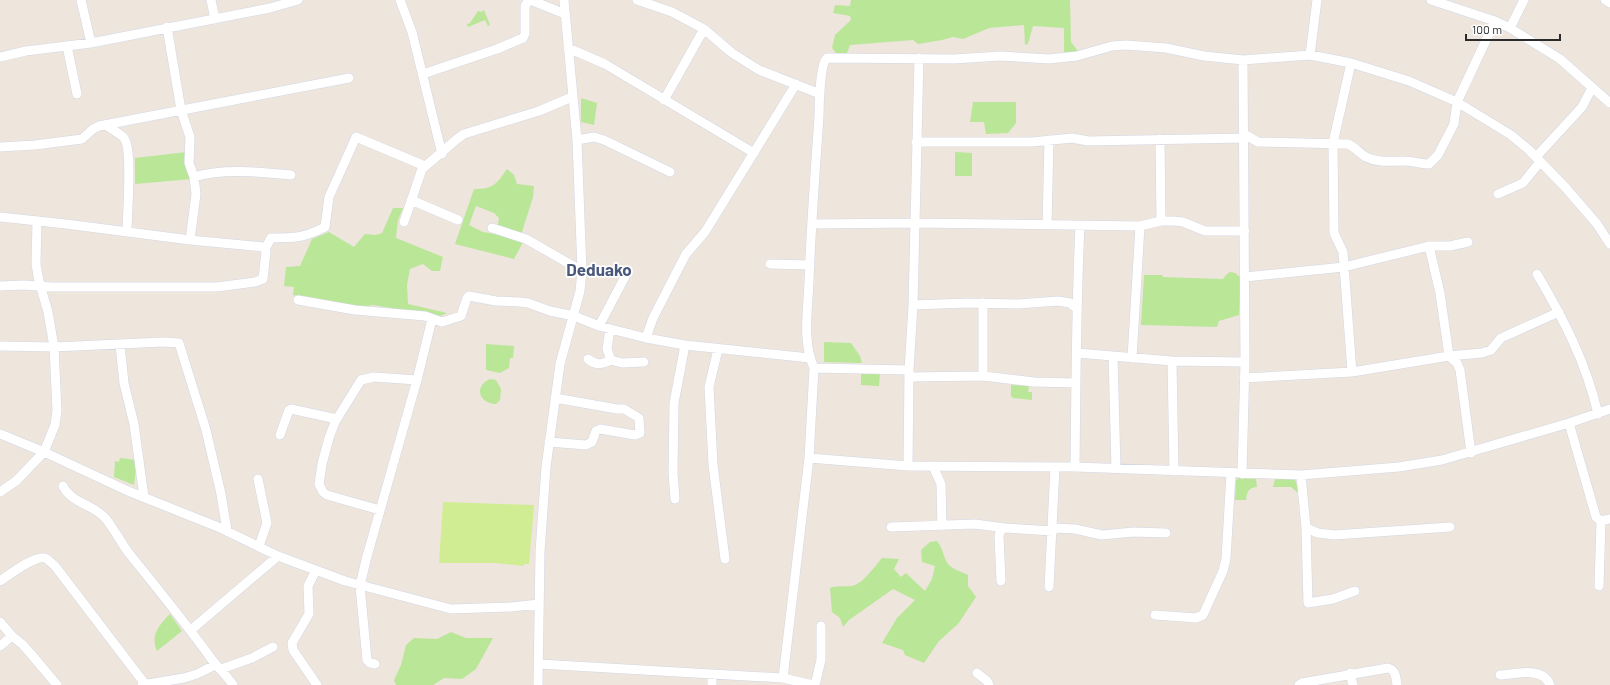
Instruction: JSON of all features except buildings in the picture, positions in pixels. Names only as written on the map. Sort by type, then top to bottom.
[{"type":"street","points":[[81,0],[91,43]]},
{"type":"street","points":[[211,0],[215,19]]},
{"type":"street","points":[[0,57],[26,51],[91,43],[270,8],[298,0]]},
{"type":"street","points":[[400,0],[412,32],[442,154]]},
{"type":"street","points":[[538,685],[542,507],[555,398],[564,346],[574,316],[580,291],[582,271],[577,140],[564,0]]},
{"type":"street","points":[[637,0],[672,12],[704,29],[732,53],[759,70],[820,94]]},
{"type":"street","points":[[1310,55],[1317,0]]},
{"type":"street","points":[[1431,0],[1496,21],[1510,28],[1560,60],[1610,103]]},
{"type":"street","points":[[1510,28],[1524,0]]},
{"type":"street","points":[[1605,0],[1610,3]]},
{"type":"street","points":[[423,74],[497,49],[523,38],[525,34],[525,6],[528,1],[533,1],[565,14]]},
{"type":"street","points":[[916,142],[1032,142],[1072,138],[1088,141],[1244,136],[1258,142],[1352,146],[1366,157],[1386,162],[1405,161],[1417,164],[1429,164],[1438,155],[1454,124],[1457,102],[1496,21]]},
{"type":"street","points":[[167,27],[181,110],[190,136],[189,163],[194,177],[196,194],[190,240]]},
{"type":"street","points":[[664,100],[704,29]]},
{"type":"street","points":[[783,678],[809,458],[814,368],[810,358],[807,335],[810,265],[820,94],[823,63],[827,58],[954,59],[1000,56],[1062,59],[1112,46],[1126,45],[1166,48],[1204,56],[1243,60],[1310,55],[1351,63],[1409,81],[1457,102],[1511,135],[1565,187],[1597,224],[1610,244]]},
{"type":"street","points":[[68,46],[77,94]]},
{"type":"street","points":[[568,48],[596,60],[754,153]]},
{"type":"street","points":[[908,466],[909,373],[913,305],[919,58]]},
{"type":"street","points":[[1242,474],[1245,362],[1243,60]]},
{"type":"street","points":[[1351,63],[1333,144],[1334,233],[1343,252],[1352,372]]},
{"type":"street","points":[[0,147],[35,145],[82,139],[93,129],[106,125],[349,78]]},
{"type":"street","points":[[646,338],[653,318],[686,254],[705,232],[796,84]]},
{"type":"street","points":[[1498,194],[1522,183],[1538,160],[1582,107],[1592,88]]},
{"type":"street","points":[[404,222],[421,172],[425,166],[442,154],[456,139],[464,134],[539,111],[572,97]]},
{"type":"street","points":[[106,125],[124,138],[127,145],[127,232]]},
{"type":"street","points":[[0,286],[217,287],[255,282],[263,279],[266,249],[271,238],[294,238],[309,235],[324,227],[329,197],[356,137],[425,166]]},
{"type":"street","points":[[577,140],[594,137],[604,140],[670,172]]},
{"type":"street","points":[[1160,139],[1161,221]]},
{"type":"street","points":[[1047,225],[1049,140]]},
{"type":"street","points":[[1244,153],[1258,142]]},
{"type":"street","points":[[194,177],[207,174],[252,171],[291,175]]},
{"type":"street","points":[[411,200],[458,220]]},
{"type":"street","points":[[0,217],[190,240],[263,247],[266,249]]},
{"type":"street","points":[[0,492],[16,481],[44,452],[55,425],[58,411],[54,348],[48,312],[40,286],[36,264],[37,221]]},
{"type":"street","points":[[812,224],[915,222],[1140,226],[1161,221],[1183,222],[1205,231],[1245,231]]},
{"type":"street","points":[[1075,467],[1077,353],[1076,308],[1080,226]]},
{"type":"street","points":[[1132,358],[1140,226]]},
{"type":"street","points":[[492,228],[526,240],[582,271]]},
{"type":"street","points":[[1245,277],[1344,267],[1429,246],[1450,246],[1468,242]]},
{"type":"street","points":[[1429,246],[1440,293],[1449,356],[1460,370],[1471,453]]},
{"type":"street","points":[[770,264],[810,265]]},
{"type":"street","points":[[599,326],[627,273]]},
{"type":"street","points":[[1537,274],[1559,312],[1591,386],[1598,414]]},
{"type":"street","points":[[298,300],[355,310],[420,315],[445,322],[458,318],[462,314],[467,298],[471,296],[496,301],[520,302],[574,316],[599,326],[646,338],[685,345],[810,358]]},
{"type":"street","points":[[913,305],[982,303],[1018,304],[1058,301],[1070,303],[1076,308]]},
{"type":"street","points":[[982,303],[983,376]]},
{"type":"street","points":[[1244,378],[1352,372],[1449,356],[1482,353],[1491,350],[1501,338],[1559,312]]},
{"type":"street","points":[[375,664],[370,663],[367,660],[360,586],[417,380],[432,319]]},
{"type":"street","points":[[610,329],[607,349],[611,360]]},
{"type":"street","points":[[0,346],[54,348],[177,342],[180,345],[206,430],[227,531]]},
{"type":"street","points":[[120,345],[124,383],[134,424],[144,498]]},
{"type":"street","points":[[676,499],[673,473],[674,403],[685,345]]},
{"type":"street","points":[[718,349],[709,387],[713,465],[725,559]]},
{"type":"street","points":[[1077,353],[1172,361],[1245,362]]},
{"type":"street","points":[[1113,356],[1116,468]]},
{"type":"street","points":[[588,359],[596,364],[605,363],[611,360],[622,363],[644,362]]},
{"type":"street","points":[[1172,361],[1174,471]]},
{"type":"street","points":[[814,368],[983,376],[1034,382],[1076,383]]},
{"type":"street","points":[[380,510],[327,495],[321,489],[319,484],[322,464],[329,438],[337,419],[357,386],[365,378],[374,377],[417,380]]},
{"type":"street","points":[[549,442],[586,445],[592,442],[596,431],[600,430],[634,435],[640,433],[639,418],[624,408],[617,409],[555,398]]},
{"type":"street","points":[[280,435],[289,410],[291,409],[337,419]]},
{"type":"street","points":[[809,458],[908,466],[1075,467],[1301,475],[1399,467],[1442,460],[1471,453],[1610,410]]},
{"type":"street","points":[[1569,423],[1596,517],[1605,520],[1599,586]]},
{"type":"street","points":[[0,434],[44,452],[144,498],[227,531],[278,556],[360,586],[451,609],[511,607],[539,604]]},
{"type":"street","points":[[933,466],[941,484],[942,526]]},
{"type":"street","points":[[1049,587],[1055,467]]},
{"type":"street","points":[[1155,615],[1196,618],[1202,615],[1223,571],[1226,558],[1231,473]]},
{"type":"street","points":[[1301,475],[1306,528],[1308,603],[1333,599],[1355,591]]},
{"type":"street","points":[[258,480],[267,523],[259,546]]},
{"type":"street","points":[[63,486],[75,498],[95,509],[106,519],[127,550],[233,685]]},
{"type":"street","points":[[892,527],[975,524],[1005,528],[1074,529],[1102,535],[1133,532],[1166,533]]},
{"type":"street","points":[[1306,528],[1318,533],[1334,535],[1450,527]]},
{"type":"street","points":[[1001,581],[998,536],[1000,531],[1005,528]]},
{"type":"street","points":[[191,630],[278,556]]},
{"type":"street","points":[[0,581],[33,560],[46,558],[55,566],[88,608],[143,684],[159,684],[184,678],[252,658],[273,647]]},
{"type":"street","points":[[316,570],[308,586],[309,614],[292,643],[293,650],[318,685]]},
{"type":"street","points":[[0,622],[12,636],[22,644],[57,685]]},
{"type":"street","points":[[539,664],[783,678],[814,685],[821,660],[821,626]]},
{"type":"street","points":[[0,646],[12,636]]},
{"type":"street","points":[[1298,685],[1350,673],[1388,668],[1392,669],[1394,672],[1397,685]]},
{"type":"street","points":[[977,673],[989,685]]},
{"type":"street","points":[[1350,673],[1353,685]]},
{"type":"street","points":[[712,674],[712,685]]},
{"type":"street","points":[[1500,675],[1540,674],[1546,677],[1550,685]]},
{"type":"green space","points":[[851,0],[1070,0],[1071,42],[1080,54],[1064,57],[1064,28],[1033,26],[1028,44],[1025,45],[1024,25],[989,28],[963,39],[953,37],[918,44],[913,40],[850,45],[847,53],[836,53],[832,48],[835,35],[851,20],[850,16],[833,13],[835,5],[850,6]]},
{"type":"green space","points":[[484,10],[490,25],[488,26],[485,20],[468,27],[467,24],[470,23],[478,11],[481,12]]},
{"type":"green space","points":[[581,98],[597,103],[594,125],[581,122]]},
{"type":"green space","points":[[973,102],[1016,102],[1016,123],[1008,133],[986,134],[984,122],[970,122]]},
{"type":"green space","points":[[187,152],[192,179],[135,184],[135,158]]},
{"type":"green space","points":[[955,152],[972,153],[972,176],[955,176]]},
{"type":"green space","points":[[507,169],[514,175],[517,184],[534,186],[533,197],[522,232],[516,235],[497,228],[499,218],[494,213],[476,206],[469,225],[483,232],[520,238],[523,242],[514,259],[455,244],[474,189],[486,188],[494,185]]},
{"type":"green space","points":[[393,208],[403,208],[398,220],[396,238],[443,257],[440,271],[432,271],[423,264],[410,269],[407,285],[408,304],[447,313],[440,316],[373,305],[361,307],[293,295],[294,287],[284,286],[286,267],[300,266],[312,239],[329,232],[354,247],[365,234],[376,235],[382,233]]},
{"type":"green space","points":[[1230,272],[1235,273],[1241,278],[1239,315],[1219,321],[1217,327],[1141,325],[1144,275],[1223,279]]},
{"type":"green space","points":[[824,342],[851,343],[860,356],[862,363],[824,362]]},
{"type":"green space","points":[[486,344],[514,346],[513,358],[510,358],[509,368],[500,373],[486,370]]},
{"type":"green space","points":[[861,374],[880,374],[879,386],[861,385]]},
{"type":"green space","points":[[490,379],[496,380],[501,389],[500,400],[496,404],[485,401],[480,394],[482,386]]},
{"type":"green space","points":[[1011,385],[1029,386],[1028,392],[1032,392],[1032,400],[1013,398],[1011,396]]},
{"type":"green space","points":[[120,458],[137,460],[134,485],[114,477],[115,461],[119,462]]},
{"type":"green space","points":[[1238,478],[1256,479],[1257,487],[1249,490],[1246,500],[1235,500],[1236,481]]},
{"type":"green space","points":[[1275,479],[1295,479],[1299,494],[1291,487],[1273,487]]},
{"type":"green space","points":[[443,502],[534,505],[529,564],[524,564],[524,566],[495,563],[439,563]]},
{"type":"green space","points":[[937,541],[941,546],[948,564],[968,575],[968,586],[976,597],[958,624],[939,641],[924,663],[905,655],[903,650],[882,643],[897,618],[915,600],[893,589],[849,620],[843,627],[840,618],[832,612],[830,588],[856,585],[882,558],[899,559],[894,569],[901,577],[906,573],[925,591],[932,579],[935,566],[922,562],[921,550],[930,542]]},
{"type":"green space","points":[[170,614],[182,631],[157,651],[155,645],[155,635],[159,626]]},
{"type":"green space","points":[[451,632],[466,638],[493,638],[476,669],[462,679],[444,678],[433,685],[396,685],[394,680],[401,665],[406,645],[414,638],[437,639]]},
{"type":"district","name":"Deduako","points":[[599,270]]}]
